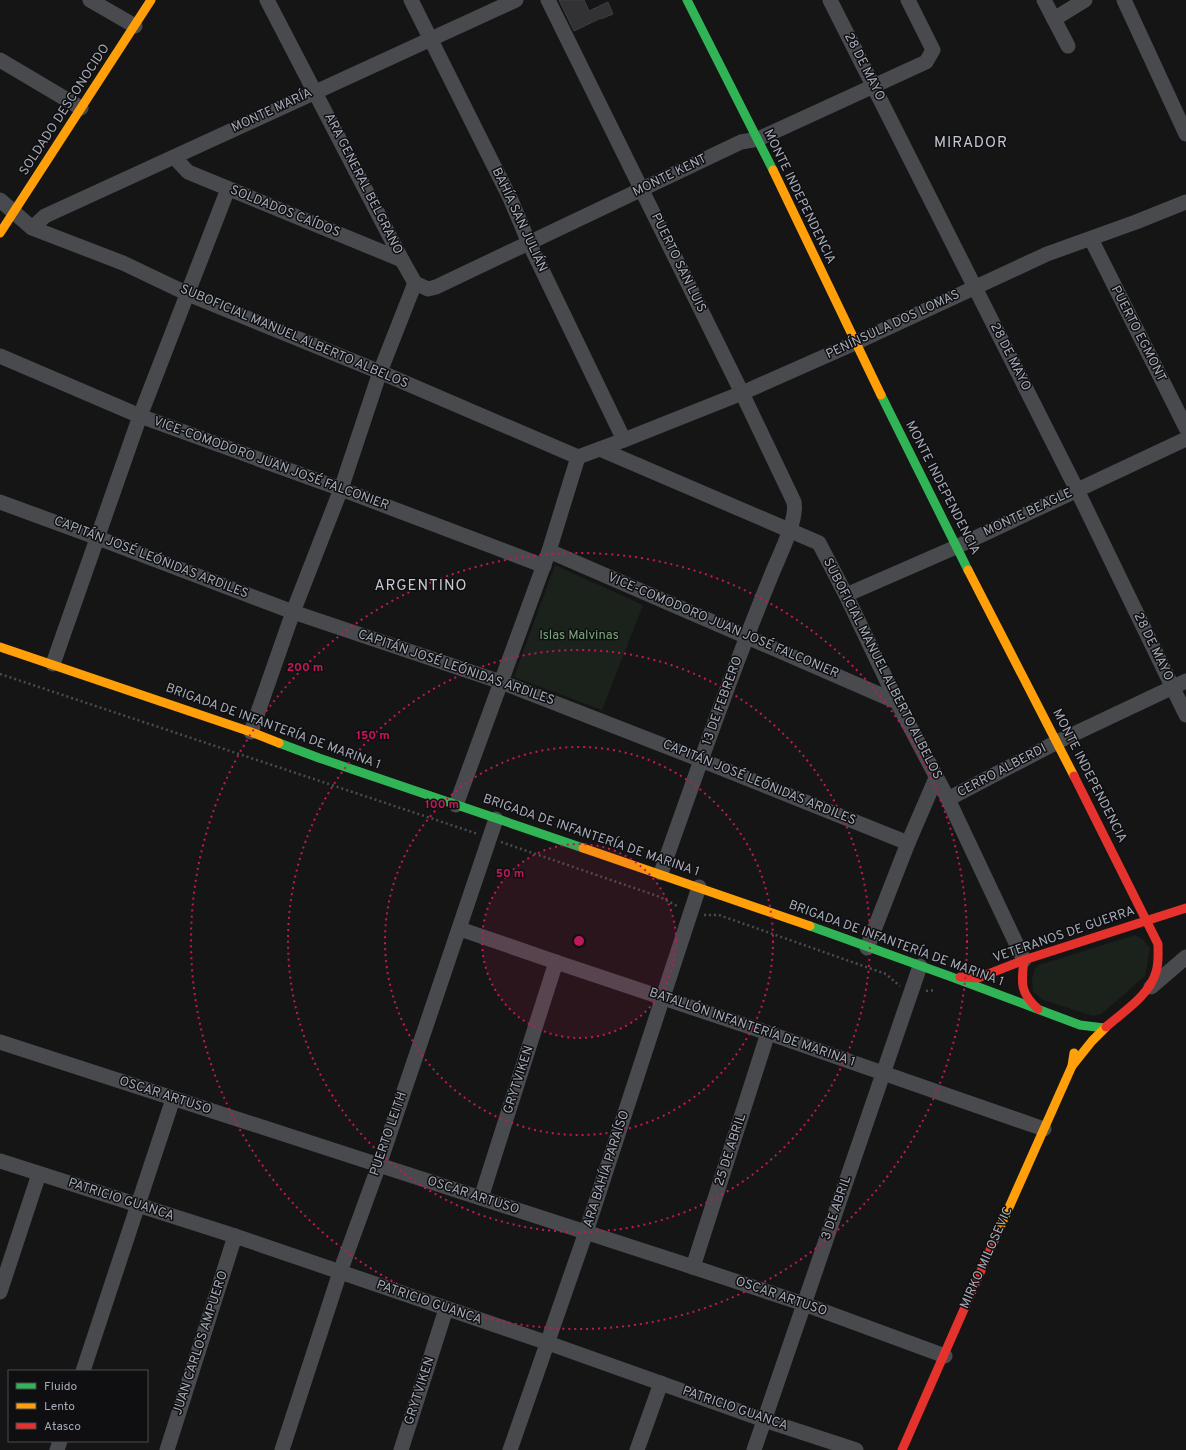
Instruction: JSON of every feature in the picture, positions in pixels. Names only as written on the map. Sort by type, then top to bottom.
[{"type":"street","points":[[90,0],[135,26]]},
{"type":"street","name":"SOLDADO DESCONOCIDO","points":[[0,233],[151,0]]},
{"type":"street","name":"ARA GENERAL BELGRANO","points":[[268,0],[415,283]]},
{"type":"street","name":"BAHÍA SAN JULIÁN","points":[[411,0],[510,198],[529,243],[624,440]]},
{"type":"street","name":"MONTE MARÍA","points":[[32,228],[45,216],[516,0]]},
{"type":"street","name":"PUERTO SAN LUIS","points":[[548,0],[742,393],[794,502],[795,508],[790,530]]},
{"type":"street","name":"MONTE INDEPENDENCIA","points":[[687,0],[758,139],[855,344],[956,547],[1057,742],[1158,944],[1160,956],[1157,974],[1150,987]]},
{"type":"street","name":"28 DE MAYO","points":[[830,0],[1077,490],[1186,715]]},
{"type":"street","name":"MONTE KENT","points":[[415,283],[428,289],[436,287],[741,142],[758,139],[926,62],[933,50],[908,0]]},
{"type":"street","points":[[1044,0],[1068,46]]},
{"type":"street","points":[[1054,19],[1085,0]]},
{"type":"street","points":[[1124,0],[1186,134]]},
{"type":"street","points":[[0,60],[81,108]]},
{"type":"street","name":"SOLDADOS CAÍDOS","points":[[174,157],[188,172],[402,260]]},
{"type":"street","points":[[53,664],[140,416],[228,189]]},
{"type":"street","name":"SUBOFICIAL MANUEL ALBERTO ALBELOS","points":[[0,200],[32,228],[123,263],[188,294],[380,372],[578,457]]},
{"type":"street","name":"PENÍNSULA DOS LOMAS","points":[[578,457],[742,393],[855,344],[1047,254],[1091,239],[1186,202]]},
{"type":"street","name":"PUERTO EGMONT","points":[[1091,239],[1186,428]]},
{"type":"street","points":[[251,732],[293,612],[341,489],[380,372],[415,283]]},
{"type":"street","name":"VICE-COMODORO JUAN JOSÉ FALCONIER","points":[[0,356],[140,416],[341,489],[544,566]]},
{"type":"street","name":"MONTE BEAGLE","points":[[846,595],[956,547],[1186,439]]},
{"type":"street","name":"SUBOFICIAL MANUEL ALBERTO ALBELOS","points":[[600,449],[818,543],[846,595],[897,702],[948,799],[1024,960]]},
{"type":"street","points":[[456,805],[544,566],[578,457]]},
{"type":"street","name":"CAPITÁN JOSÉ LEÓNIDAS ARDILES","points":[[0,502],[293,612],[501,682],[908,843]]},
{"type":"street","name":"13 DE FEBRERO","points":[[661,873],[746,637],[790,530]]},
{"type":"street","name":"VICE-COMODORO JUAN JOSÉ FALCONIER","points":[[549,551],[897,702]]},
{"type":"street","name":"BRIGADA DE INFANTERÍA DE MARINA 1","points":[[0,647],[251,732],[319,758],[496,819],[699,886],[1039,1009],[1079,1028],[1104,1028]]},
{"type":"street","name":"CERRO ALBERDI","points":[[948,799],[1057,742],[1186,681]]},
{"type":"street","points":[[867,948],[908,843],[936,778]]},
{"type":"street","name":"PUERTO LEITH","points":[[282,1450],[340,1272],[379,1165],[496,819]]},
{"type":"street","name":"ARA BAHÍA PARAÍSO","points":[[510,1450],[586,1232],[699,886]]},
{"type":"street","name":"VETERANOS DE GUERRA","points":[[949,976],[978,978],[1024,960],[1186,908]]},
{"type":"street","name":"BATALLÓN INFANTERÍA DE MARINA 1","points":[[460,929],[663,997],[1044,1129]]},
{"type":"street","name":"MIRKO MILOSEVIC","points":[[1072,1066],[1104,1028],[1186,957]]},
{"type":"street","points":[[1024,960],[1021,979],[1022,992],[1031,1003],[1039,1009]]},
{"type":"street","name":"GRYTVIKEN","points":[[481,1198],[556,962]]},
{"type":"street","name":"3 DE ABRIL","points":[[754,1450],[920,966]]},
{"type":"street","name":"25 DE ABRIL","points":[[693,1267],[768,1033]]},
{"type":"street","name":"OSCAR ARTUSO","points":[[0,1042],[693,1267],[804,1304],[945,1356]]},
{"type":"street","name":"MIRKO MILOSEVIC","points":[[902,1450],[945,1356],[1072,1066],[1076,1046]]},
{"type":"street","points":[[83,1370],[173,1099]]},
{"type":"street","name":"PATRICIO GUANCA","points":[[0,1161],[235,1236],[548,1343],[764,1420],[856,1450]]},
{"type":"street","points":[[0,1292],[39,1174]]},
{"type":"street","name":"JUAN CARLOS AMPUERO","points":[[167,1450],[235,1236]]},
{"type":"street","name":"GRYTVIKEN","points":[[401,1450],[446,1309]]},
{"type":"street","points":[[638,1450],[661,1383]]},
{"type":"path","points":[[0,674],[490,838],[660,897],[695,915],[719,915],[886,974],[901,988],[914,992],[936,990],[943,993]]},
{"type":"green space","name":"Islas Malvinas","points":[[555,565],[643,605],[602,710],[514,677]]},
{"type":"green space","points":[[1135,935],[1144,940],[1150,949],[1145,976],[1101,1014],[1093,1016],[1043,1000],[1033,992],[1032,978],[1035,969],[1039,965]]},
{"type":"building","points":[[559,0],[584,0],[589,11],[608,2],[613,14],[574,31]]},
{"type":"traffic: fast","points":[[687,0],[773,170]]},
{"type":"traffic: fast","points":[[881,395],[968,570]]},
{"type":"traffic: fast","points":[[279,743],[583,848]]},
{"type":"traffic: fast","points":[[810,926],[1080,1025],[1104,1028]]},
{"type":"traffic: slow","points":[[0,233],[151,0]]},
{"type":"traffic: slow","points":[[773,170],[881,395]]},
{"type":"traffic: slow","points":[[968,570],[1074,776]]},
{"type":"traffic: slow","points":[[0,647],[251,732],[279,743]]},
{"type":"traffic: slow","points":[[583,848],[810,926]]},
{"type":"traffic: slow","points":[[1072,1066],[1092,1041],[1106,1027]]},
{"type":"traffic: slow","points":[[998,1232],[1072,1066],[1074,1053]]},
{"type":"traffic: jam","points":[[1074,776],[1158,944],[1157,969],[1153,981],[1142,996],[1106,1027]]},
{"type":"traffic: jam","points":[[960,977],[978,978],[1024,960],[1186,908]]},
{"type":"traffic: jam","points":[[1024,960],[1022,975],[1023,987],[1028,998],[1038,1009]]},
{"type":"traffic: jam","points":[[902,1450],[998,1232]]},
{"type":"district","name":"MIRADOR","points":[[971,143]]},
{"type":"district","name":"ARGENTINO","points":[[421,586]]}]
